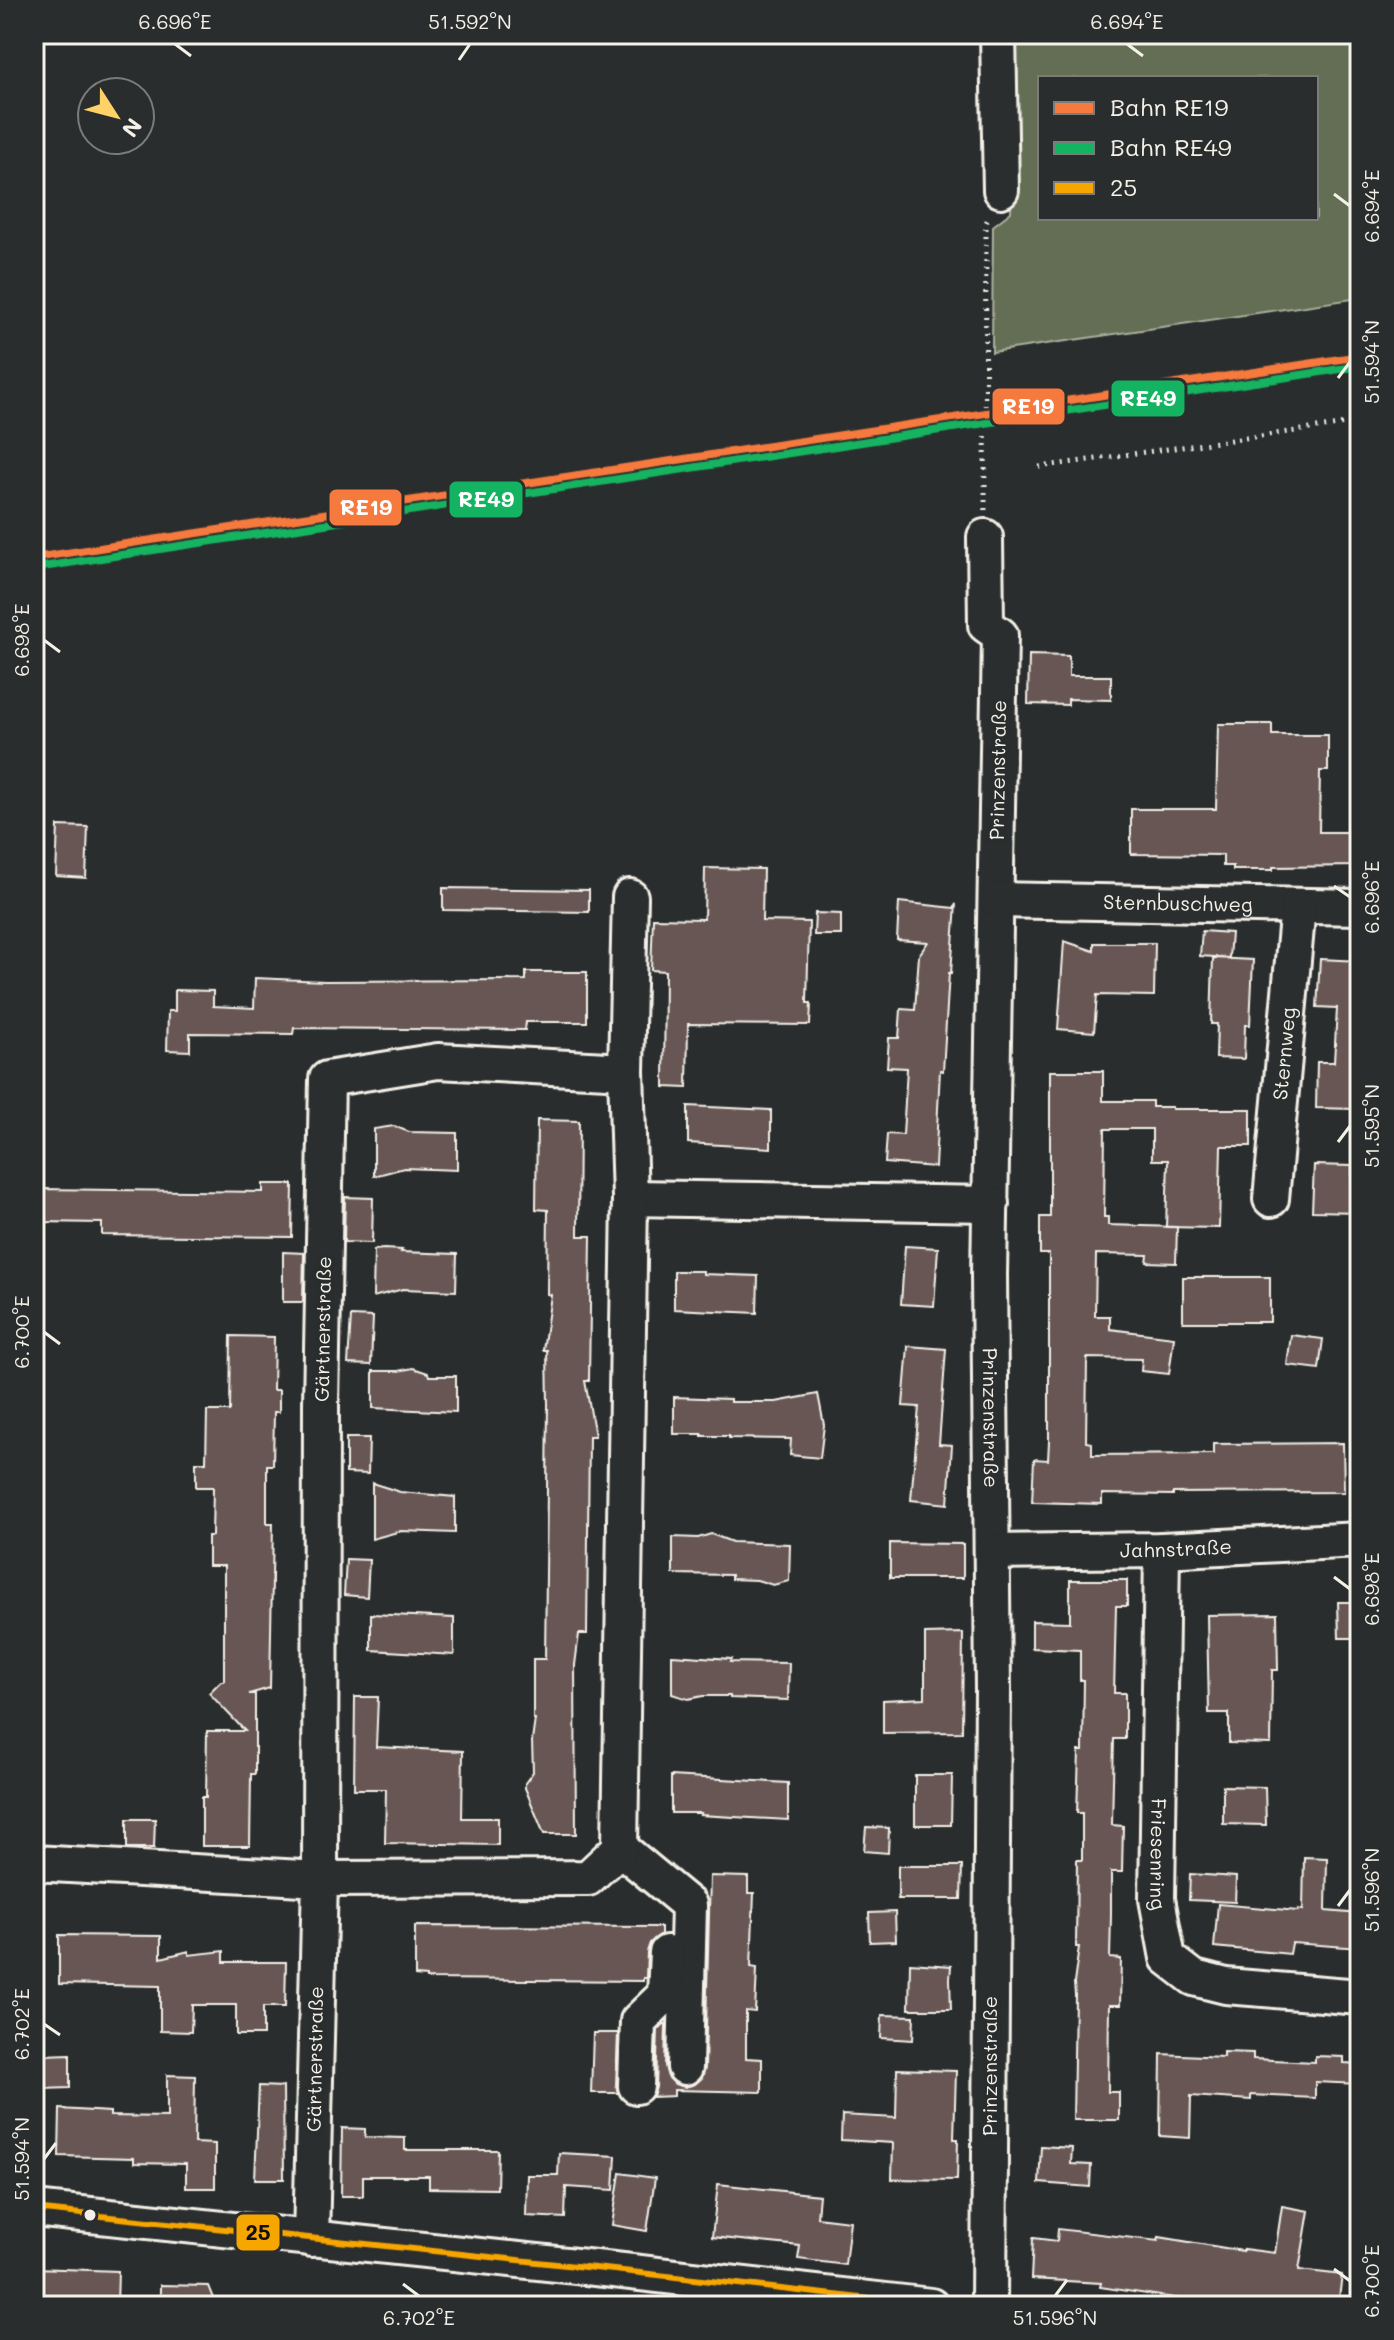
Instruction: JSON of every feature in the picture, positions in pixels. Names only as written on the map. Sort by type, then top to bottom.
[{"type":"street","points":[[998,34],[1001,190]]},
{"type":"street","name":"Prinzenstraße","points":[[985,537],[986,625],[1000,635],[991,1204],[989,2306]]},
{"type":"street","points":[[34,1863],[320,1879],[588,1878],[620,1848],[630,1198],[626,1071],[630,897]]},
{"type":"street","name":"Sternbuschweg","points":[[996,900],[1360,907]]},
{"type":"street","name":"Sternweg","points":[[1271,1199],[1298,906]]},
{"type":"street","name":"Gärtnerstraße","points":[[311,2239],[320,1879],[321,1405],[327,1079],[438,1061],[626,1071]]},
{"type":"street","points":[[630,1198],[991,1204]]},
{"type":"street","name":"Jahnstraße","points":[[992,1552],[1162,1550],[1360,1540]]},
{"type":"street","name":"Friesenring","points":[[1162,1550],[1157,1899],[1168,1958],[1194,1978],[1226,1986],[1360,1997]]},
{"type":"street","points":[[620,1848],[689,1905],[685,2067]]},
{"type":"street","points":[[636,2086],[638,2021],[665,1995],[669,1889]]},
{"type":"street","points":[[34,2209],[931,2306]]},
{"type":"path","points":[[985,537],[986,223],[1001,190]]},
{"type":"path","points":[[1039,467],[1360,422]]},
{"type":"green space","points":[[1017,34],[1360,34],[1360,298],[992,352],[993,226],[1011,212]]},
{"type":"building","points":[[1029,655],[1069,656],[1069,676],[1111,676],[1111,700],[1068,699],[1068,705],[1028,704]]},
{"type":"building","points":[[1218,724],[1272,724],[1272,735],[1328,735],[1328,771],[1320,771],[1319,832],[1360,832],[1360,866],[1233,870],[1233,866],[1223,866],[1223,855],[1131,854],[1131,809],[1216,809]]},
{"type":"building","points":[[58,826],[88,827],[86,878],[56,876]]},
{"type":"building","points":[[705,868],[763,869],[762,921],[809,922],[807,1003],[811,1003],[810,1025],[688,1024],[687,1088],[664,1087],[665,971],[651,970],[653,918],[704,919]]},
{"type":"building","points":[[443,888],[589,890],[589,912],[443,910]]},
{"type":"building","points":[[899,902],[954,908],[956,904],[943,1071],[940,1070],[935,1167],[885,1163],[887,1134],[903,1135],[907,1068],[887,1067],[889,1038],[899,1038],[901,1009],[915,1010],[919,955],[928,942],[897,940]]},
{"type":"building","points":[[815,913],[841,914],[841,935],[814,935]]},
{"type":"building","points":[[1202,931],[1231,933],[1229,958],[1200,956]]},
{"type":"building","points":[[1064,941],[1094,951],[1094,943],[1155,943],[1154,996],[1097,995],[1094,1032],[1058,1029]]},
{"type":"building","points":[[1213,958],[1253,960],[1250,1025],[1245,1025],[1244,1059],[1216,1058],[1217,1024],[1211,1024]]},
{"type":"building","points":[[1320,959],[1360,961],[1355,1109],[1316,1108],[1317,1062],[1334,1062],[1337,1008],[1317,1007]]},
{"type":"building","points":[[526,972],[587,972],[587,1022],[526,1022],[525,1030],[294,1028],[293,1034],[190,1033],[190,1051],[167,1050],[168,1011],[175,1011],[175,990],[213,991],[213,1006],[254,1008],[255,978],[325,981],[526,980]]},
{"type":"building","points":[[1050,1071],[1103,1071],[1103,1101],[1152,1101],[1152,1107],[1172,1109],[1251,1109],[1251,1146],[1221,1146],[1219,1228],[1177,1227],[1176,1263],[1147,1262],[1148,1255],[1096,1254],[1095,1316],[1110,1316],[1110,1329],[1174,1337],[1169,1374],[1141,1371],[1142,1359],[1087,1358],[1086,1442],[1092,1443],[1092,1455],[1213,1454],[1213,1444],[1343,1443],[1344,1492],[1102,1494],[1102,1504],[1032,1502],[1034,1459],[1048,1460],[1049,1441],[1049,1254],[1040,1254],[1040,1217],[1050,1217]],"holes":[[[1105,1129],[1152,1129],[1152,1160],[1168,1160],[1166,1227],[1108,1225],[1108,1217],[1104,1217]]]},
{"type":"building","points":[[688,1106],[771,1110],[771,1148],[688,1143]]},
{"type":"building","points":[[537,1120],[579,1121],[578,1236],[591,1236],[589,1381],[585,1381],[595,1436],[589,1436],[587,1634],[579,1634],[575,1665],[576,1834],[544,1834],[525,1788],[533,1772],[533,1659],[545,1659],[548,1404],[547,1350],[543,1350],[551,1295],[547,1294],[548,1210],[536,1209]]},
{"type":"building","points":[[394,1126],[409,1132],[457,1133],[457,1170],[404,1168],[374,1176],[374,1129]]},
{"type":"building","points":[[1314,1165],[1352,1166],[1352,1181],[1360,1181],[1360,1212],[1312,1211]]},
{"type":"building","points":[[263,1184],[293,1184],[292,1237],[102,1235],[102,1223],[40,1222],[41,1189],[263,1192]]},
{"type":"building","points":[[345,1197],[373,1198],[372,1243],[344,1242]]},
{"type":"building","points":[[905,1246],[938,1248],[934,1306],[901,1304]]},
{"type":"building","points":[[374,1250],[457,1254],[456,1291],[403,1289],[373,1297]]},
{"type":"building","points":[[283,1252],[304,1253],[303,1302],[283,1302]]},
{"type":"building","points":[[674,1271],[758,1276],[757,1313],[674,1309]]},
{"type":"building","points":[[1183,1277],[1270,1277],[1270,1322],[1183,1322]]},
{"type":"building","points":[[351,1316],[373,1317],[371,1365],[348,1364]]},
{"type":"building","points":[[1291,1335],[1323,1339],[1319,1369],[1287,1365]]},
{"type":"building","points":[[231,1336],[274,1337],[273,1390],[279,1390],[279,1412],[274,1412],[273,1465],[267,1465],[267,1523],[273,1523],[270,1688],[249,1694],[255,1694],[255,1774],[251,1774],[250,1846],[202,1846],[207,1731],[245,1731],[209,1693],[224,1681],[224,1566],[208,1566],[213,1487],[196,1487],[196,1462],[206,1462],[207,1411],[230,1411]]},
{"type":"building","points":[[908,1346],[946,1349],[939,1444],[952,1445],[948,1504],[911,1500],[919,1407],[903,1406]]},
{"type":"building","points":[[413,1368],[429,1376],[456,1376],[456,1412],[373,1408],[373,1371]]},
{"type":"building","points":[[818,1394],[824,1425],[820,1458],[790,1455],[791,1439],[674,1434],[674,1397],[776,1402]]},
{"type":"building","points":[[346,1438],[369,1438],[368,1474],[346,1473]]},
{"type":"building","points":[[372,1483],[400,1492],[455,1497],[455,1533],[401,1531],[372,1539]]},
{"type":"building","points":[[711,1534],[732,1542],[790,1544],[789,1581],[773,1585],[757,1580],[731,1579],[731,1575],[673,1574],[673,1537],[698,1538]]},
{"type":"building","points":[[890,1543],[963,1544],[963,1578],[890,1578]]},
{"type":"building","points":[[346,1559],[369,1560],[367,1597],[344,1595]]},
{"type":"building","points":[[1070,1580],[1127,1580],[1127,1606],[1116,1606],[1114,1693],[1125,1693],[1125,1739],[1114,1739],[1112,1825],[1123,1826],[1122,1872],[1111,1872],[1110,1958],[1121,1959],[1120,2005],[1109,2005],[1108,2092],[1119,2092],[1119,2120],[1073,2120],[1074,1983],[1079,1947],[1076,1947],[1077,1860],[1082,1860],[1082,1813],[1077,1813],[1079,1751],[1083,1751],[1084,1680],[1080,1680],[1080,1650],[1032,1648],[1032,1621],[1070,1622]]},
{"type":"building","points":[[1338,1602],[1360,1602],[1360,1638],[1339,1638]]},
{"type":"building","points":[[371,1614],[454,1618],[454,1655],[371,1650]]},
{"type":"building","points":[[1277,1614],[1278,1670],[1272,1670],[1271,1744],[1229,1743],[1229,1713],[1209,1713],[1207,1615]]},
{"type":"building","points":[[963,1633],[962,1732],[883,1733],[883,1700],[925,1698],[925,1634]]},
{"type":"building","points":[[672,1655],[731,1659],[730,1662],[789,1663],[788,1700],[730,1696],[688,1699],[672,1694]]},
{"type":"building","points":[[355,1697],[378,1697],[376,1747],[463,1751],[462,1818],[498,1818],[498,1845],[385,1843],[386,1789],[354,1789]]},
{"type":"building","points":[[915,1775],[952,1775],[951,1825],[915,1825]]},
{"type":"building","points":[[671,1776],[788,1783],[788,1820],[671,1813]]},
{"type":"building","points":[[1223,1786],[1265,1787],[1266,1825],[1223,1824]]},
{"type":"building","points":[[127,1819],[155,1819],[154,1848],[127,1848]]},
{"type":"building","points":[[866,1827],[889,1828],[888,1853],[864,1851]]},
{"type":"building","points":[[1304,1857],[1327,1858],[1326,1911],[1360,1914],[1360,1948],[1292,1943],[1290,1954],[1214,1947],[1218,1904],[1303,1910]]},
{"type":"building","points":[[898,1866],[962,1866],[961,1899],[898,1899]]},
{"type":"building","points":[[1190,1874],[1236,1877],[1235,1902],[1189,1900]]},
{"type":"building","points":[[710,1876],[748,1877],[748,1893],[754,1893],[751,1967],[757,1968],[755,2012],[746,2011],[746,2058],[762,2059],[762,2092],[674,2090],[674,2096],[653,2097],[658,2030],[664,2024],[668,2077],[675,2084],[685,2087],[702,2078],[705,2068]]},
{"type":"building","points":[[895,1912],[896,1941],[870,1942],[869,1913]]},
{"type":"building","points":[[415,1926],[661,1927],[661,1934],[650,1943],[646,1978],[643,1981],[426,1979],[415,1976]]},
{"type":"building","points":[[59,1935],[161,1936],[161,1958],[189,1951],[189,1955],[224,1951],[224,1962],[286,1962],[285,2007],[263,2007],[263,2035],[236,2035],[236,2005],[192,2005],[191,2032],[160,2031],[160,1986],[59,1984]]},
{"type":"building","points":[[910,1963],[951,1966],[951,2009],[909,2009]]},
{"type":"building","points":[[882,2015],[914,2016],[913,2040],[881,2038]]},
{"type":"building","points":[[593,2033],[618,2033],[618,2093],[591,2093]]},
{"type":"building","points":[[1223,2052],[1253,2053],[1253,2059],[1315,2062],[1315,2056],[1344,2057],[1344,2063],[1360,2064],[1360,2084],[1315,2082],[1315,2098],[1251,2095],[1251,2100],[1191,2096],[1190,2138],[1160,2136],[1161,2054],[1223,2057]]},
{"type":"building","points":[[70,2054],[70,2088],[42,2089],[42,2055]]},
{"type":"building","points":[[897,2069],[956,2071],[954,2139],[958,2139],[957,2180],[892,2179],[893,2143],[841,2140],[842,2115],[896,2118]]},
{"type":"building","points":[[167,2075],[195,2076],[194,2143],[215,2144],[215,2188],[186,2188],[186,2164],[134,2163],[134,2158],[59,2156],[60,2109],[110,2112],[110,2116],[167,2117]]},
{"type":"building","points":[[259,2086],[283,2087],[284,2179],[255,2179]]},
{"type":"building","points":[[342,2128],[365,2129],[365,2137],[405,2138],[405,2150],[498,2150],[497,2189],[429,2188],[429,2176],[363,2176],[363,2196],[341,2196]]},
{"type":"building","points":[[1041,2146],[1072,2148],[1071,2164],[1091,2165],[1090,2187],[1039,2183]]},
{"type":"building","points":[[559,2153],[616,2156],[614,2190],[566,2187],[565,2218],[526,2216],[527,2175],[558,2175]]},
{"type":"building","points":[[620,2173],[655,2178],[647,2231],[612,2225]]},
{"type":"building","points":[[718,2184],[819,2195],[817,2217],[850,2221],[845,2265],[798,2259],[800,2246],[712,2237]]},
{"type":"building","points":[[1282,2206],[1309,2211],[1299,2270],[1342,2275],[1338,2306],[1228,2306],[1100,2287],[1101,2283],[1031,2279],[1033,2238],[1057,2241],[1058,2229],[1158,2241],[1159,2237],[1275,2253]]},
{"type":"building","points":[[34,2268],[118,2271],[117,2306],[34,2306]]},
{"type":"building","points":[[160,2285],[209,2286],[217,2306],[160,2306]]},
{"type":"rail line","name":"RE19","points":[[34,558],[1360,356]]},
{"type":"rail line","name":"RE49","points":[[36,568],[1360,366]]},
{"type":"transit line","name":"25","points":[[34,2209],[931,2306]]}]
